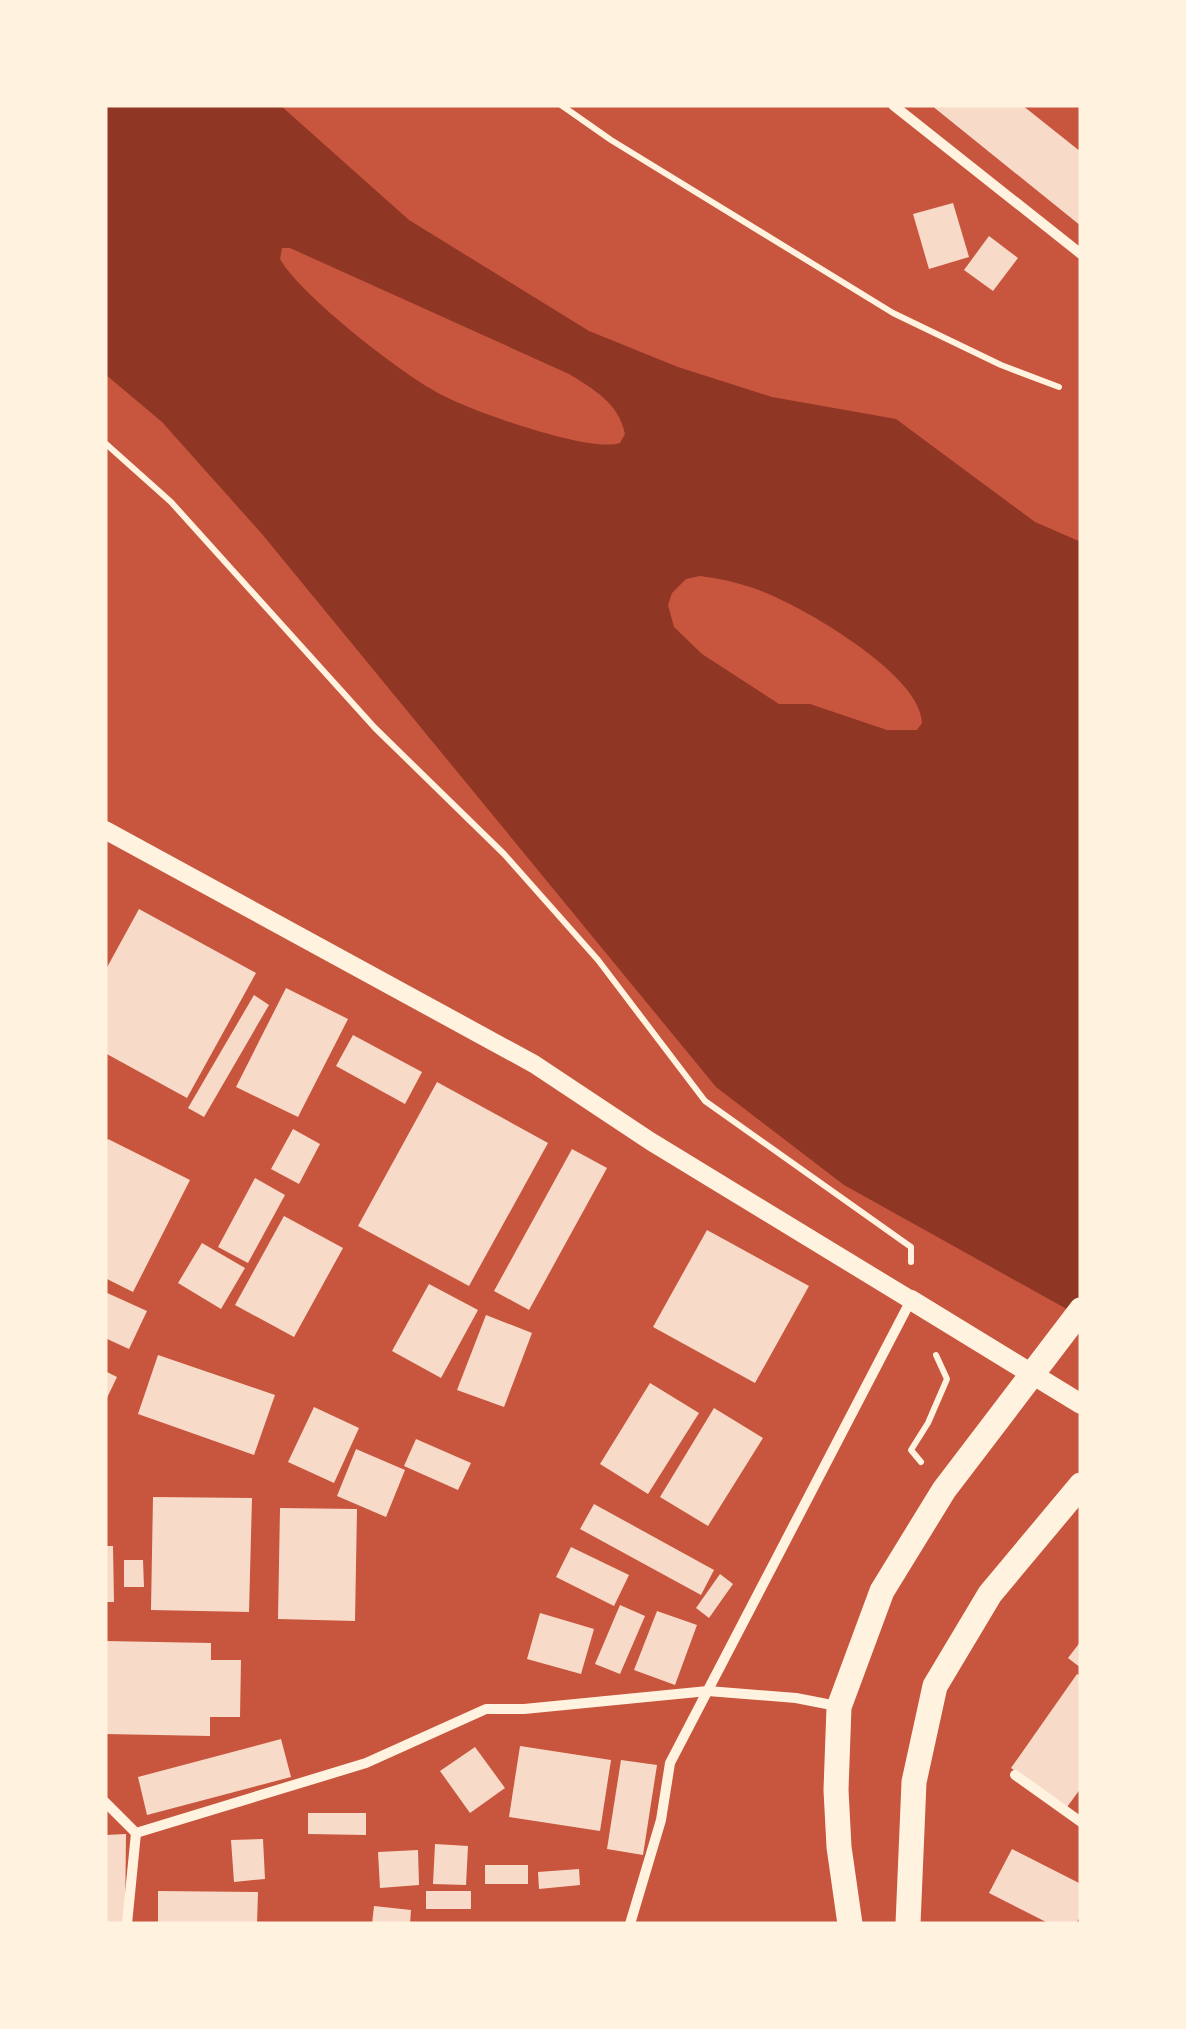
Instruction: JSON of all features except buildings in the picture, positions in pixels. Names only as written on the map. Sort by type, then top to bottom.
[{"type":"main road","points":[[911,1300],[1081,1404]]},
{"type":"main road","points":[[850,1924],[836,1790],[840,1707],[882,1590],[944,1490],[1081,1310]]},
{"type":"main road","points":[[908,1924],[914,1782],[935,1686],[990,1594],[1074,1495]]},
{"type":"street","points":[[893,105],[1081,254]]},
{"type":"street","points":[[105,830],[534,1064],[650,1141],[911,1300],[670,1763],[660,1820],[630,1924]]},
{"type":"street","points":[[136,1834],[366,1763],[486,1708],[708,1691],[796,1698],[840,1707]]},
{"type":"street","points":[[1015,1775],[1081,1822]]},
{"type":"street","points":[[105,1802],[136,1834],[127,1924]]},
{"type":"path","points":[[561,105],[894,313],[1001,365],[1058,387]]},
{"type":"path","points":[[105,442],[171,502],[374,728],[504,854],[598,960],[705,1101],[911,1248],[911,1300],[947,1380],[928,1423]]},
{"type":"shaded area","points":[[105,105],[280,105],[409,220],[589,331],[678,367],[772,397],[896,419],[1035,522],[1081,542],[1081,1317],[844,1185],[716,1087],[262,534],[162,422],[105,374]],"holes":[[[282,248],[290,248],[569,374],[611,405],[625,434],[620,443],[605,445],[559,437],[505,421],[427,386],[380,354],[309,293],[280,259]],[[700,576],[773,596],[854,642],[902,683],[917,704],[922,723],[917,730],[887,730],[810,704],[779,704],[702,654],[674,627],[668,605],[672,593],[686,579]]]}]
